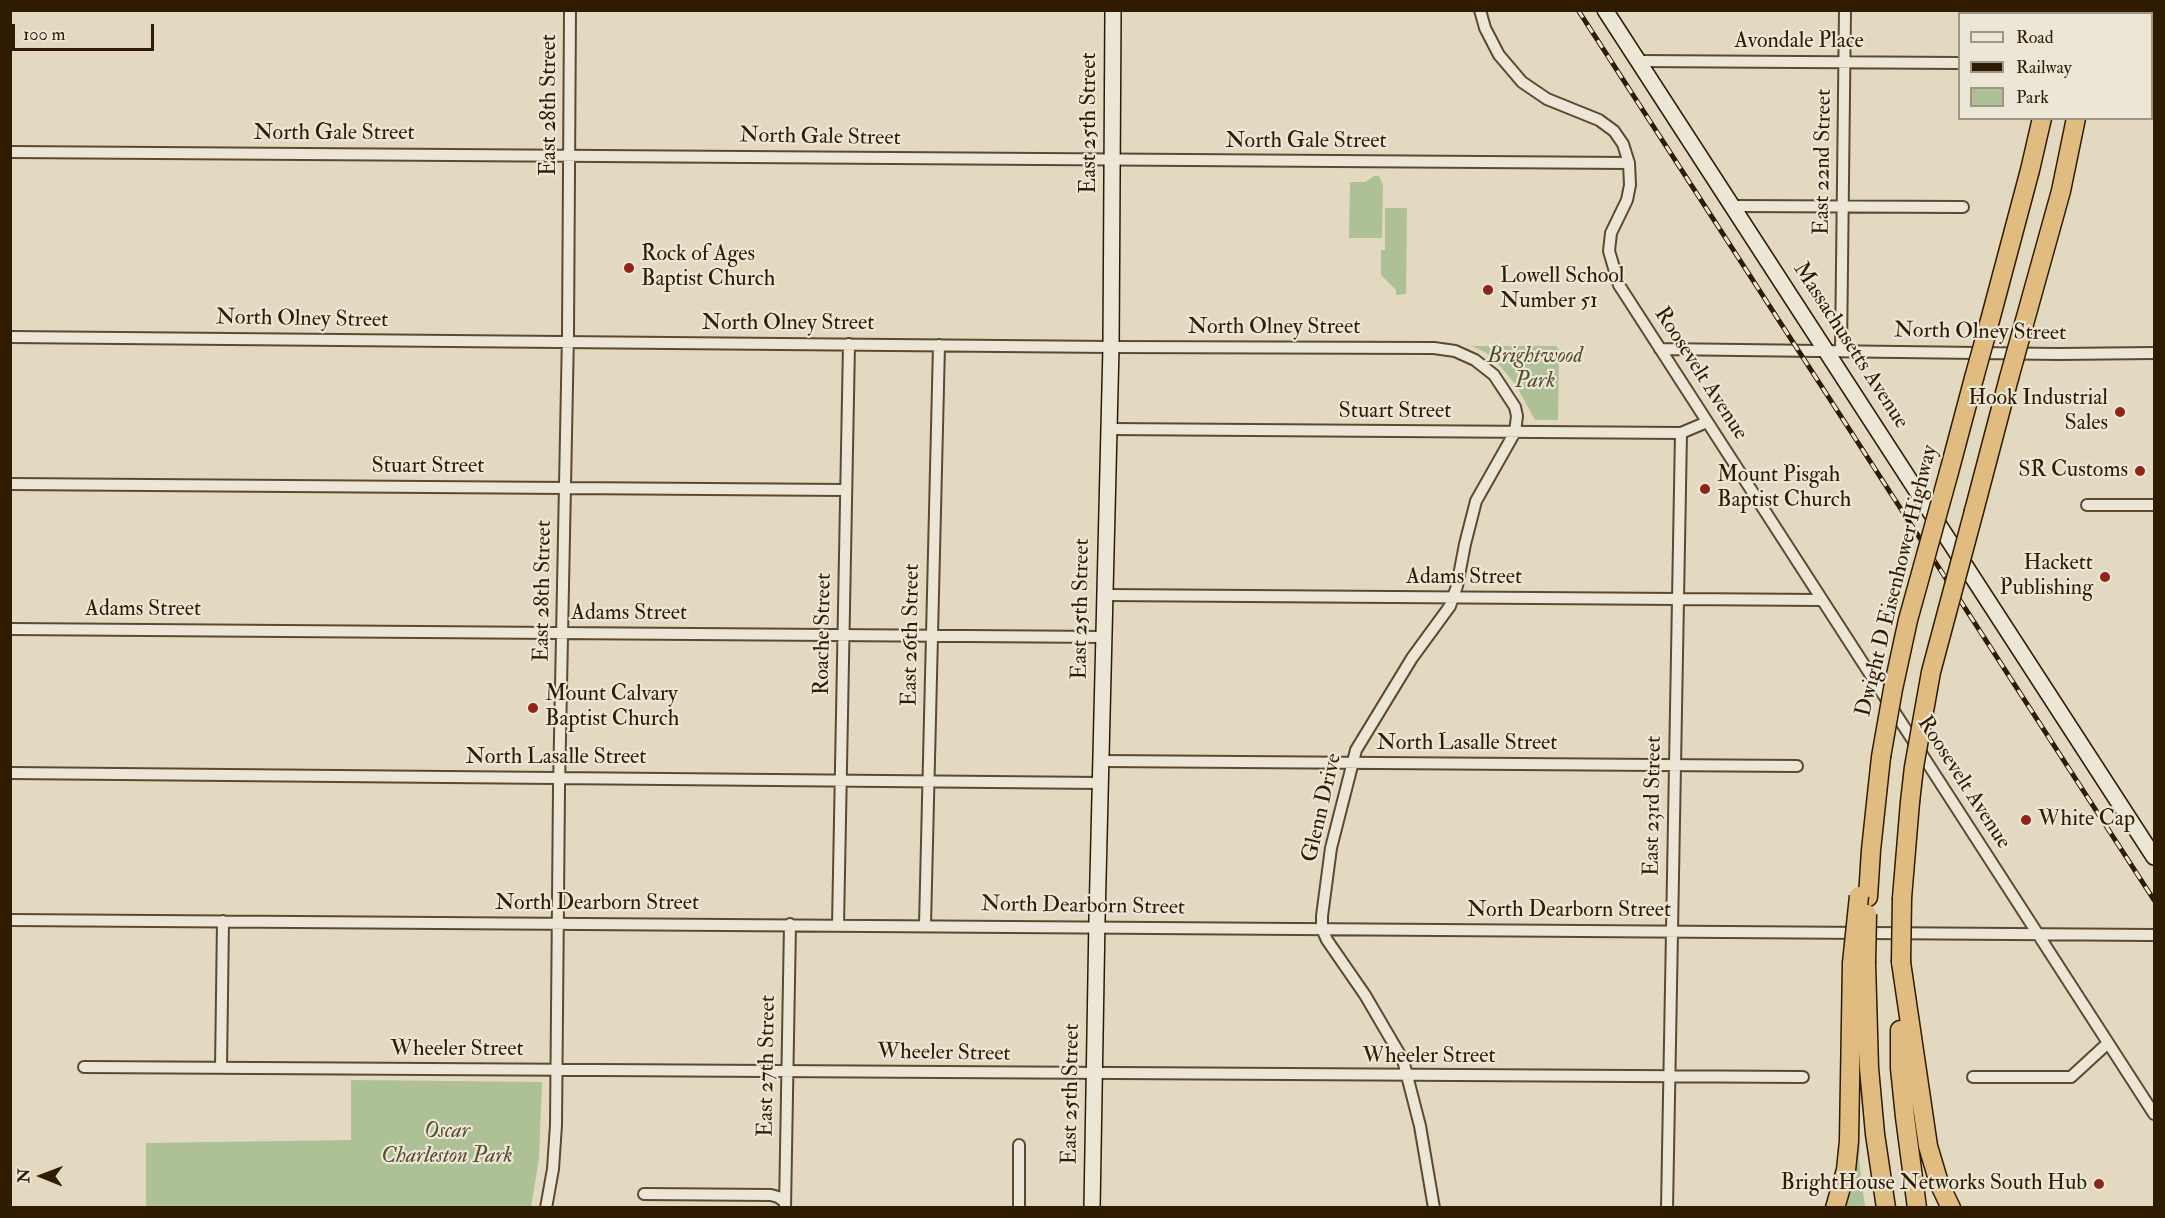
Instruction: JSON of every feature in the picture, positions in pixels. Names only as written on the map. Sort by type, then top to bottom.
[{"type":"highway","name":"Dwight D Eisenhower Highway","points":[[1886,1208],[1875,1134],[1859,963],[1863,897],[1871,850],[1881,757],[1908,620],[1989,324],[2042,120]]},
{"type":"highway","points":[[1917,1208],[1900,1068],[1902,898],[1914,767],[1931,672],[2061,191],[2076,120]]},
{"type":"highway","points":[[1901,962],[1928,1146],[1939,1183],[1951,1208]]},
{"type":"highway","points":[[1835,1208],[1846,1170],[1849,1141],[1859,963]]},
{"type":"street","name":"East 28th Street","points":[[546,1208],[555,1152],[568,342],[570,10]]},
{"type":"street","name":"East 25th Street","points":[[1092,1208],[1111,347],[1113,10]]},
{"type":"street","name":"Roosevelt Avenue","points":[[1480,10],[1491,41],[1514,73],[1534,92],[1604,123],[1614,131],[1623,144],[1629,163],[1630,185],[1627,200],[1611,234],[1610,258],[1619,285],[2154,1114]]},
{"type":"street","name":"Massachusetts Avenue","points":[[1605,10],[1733,206],[1834,351],[2154,857]]},
{"type":"street","name":"East 22nd Street","points":[[1834,351],[1843,206],[1845,10]]},
{"type":"street","name":"Avondale Place","points":[[1638,61],[1958,63]]},
{"type":"street","name":"North Gale Street","points":[[10,152],[1629,163]]},
{"type":"street","points":[[1733,206],[1963,207]]},
{"type":"street","name":"North Olney Street","points":[[10,337],[1445,349],[1475,360],[1494,375],[1515,407],[1517,416],[1515,432]]},
{"type":"street","name":"Roache Street","points":[[838,925],[849,344]]},
{"type":"street","name":"East 26th Street","points":[[925,925],[939,345]]},
{"type":"street","name":"North Olney Street","points":[[1660,349],[2154,353]]},
{"type":"street","points":[[1681,433],[1707,422]]},
{"type":"street","name":"Stuart Street","points":[[1109,429],[1681,433]]},
{"type":"street","name":"Glenn Drive","points":[[1322,929],[1325,882],[1351,764],[1362,739],[1412,658],[1450,606],[1476,501],[1515,432]]},
{"type":"street","name":"East 23rd Street","points":[[1666,1208],[1681,433]]},
{"type":"street","name":"Stuart Street","points":[[10,484],[846,490]]},
{"type":"street","points":[[2087,505],[2154,505]]},
{"type":"street","name":"Adams Street","points":[[1105,595],[1822,600]]},
{"type":"street","name":"Adams Street","points":[[10,629],[1104,636]]},
{"type":"street","name":"North Lasalle Street","points":[[1102,761],[1797,766]]},
{"type":"street","name":"North Lasalle Street","points":[[10,773],[1101,783]]},
{"type":"street","name":"North Dearborn Street","points":[[10,920],[2154,935]]},
{"type":"street","points":[[221,1068],[223,921]]},
{"type":"street","name":"East 27th Street","points":[[785,1205],[790,924]]},
{"type":"street","points":[[1322,929],[1404,1060],[1429,1168],[1434,1208]]},
{"type":"street","points":[[1972,1077],[2071,1077],[2108,1043]]},
{"type":"street","name":"Wheeler Street","points":[[84,1067],[1095,1075],[1803,1077]]},
{"type":"street","points":[[1019,1208],[1020,1145]]},
{"type":"street","points":[[644,1194],[771,1195],[778,1197],[785,1205]]},
{"type":"green space","points":[[1374,176],[1379,176],[1383,185],[1382,238],[1349,238],[1350,182],[1365,182]]},
{"type":"green space","points":[[1385,208],[1407,208],[1406,294],[1396,295],[1396,290],[1381,275],[1381,250],[1385,250]]},
{"type":"green space","name":"Brightwood Park","points":[[1471,346],[1556,346],[1559,350],[1558,420],[1535,420],[1516,385],[1500,366],[1485,352]]},
{"type":"green space","name":"Oscar Charleston Park","points":[[351,1080],[542,1082],[539,1158],[531,1207],[146,1207],[146,1143],[351,1140]]},
{"type":"green space","points":[[1858,1143],[1860,1143],[1859,1160],[1865,1207],[1843,1208],[1854,1173]]},
{"type":"railway","points":[[1578,10],[2154,900]]},
{"type":"place","name":"Rock of Ages Baptist Church","points":[[629,268]]},
{"type":"place","name":"Lowell School Number 51","points":[[1488,290]]},
{"type":"place","name":"Hook Industrial Sales","points":[[2120,412]]},
{"type":"place","name":"SR Customs","points":[[2140,471]]},
{"type":"place","name":"Mount Pisgah Baptist Church","points":[[1705,489]]},
{"type":"place","name":"Hackett Publishing","points":[[2105,577]]},
{"type":"place","name":"Mount Calvary Baptist Church","points":[[533,708]]},
{"type":"place","name":"White Cap","points":[[2026,820]]},
{"type":"place","name":"BrightHouse Networks South Hub","points":[[2099,1184]]}]
